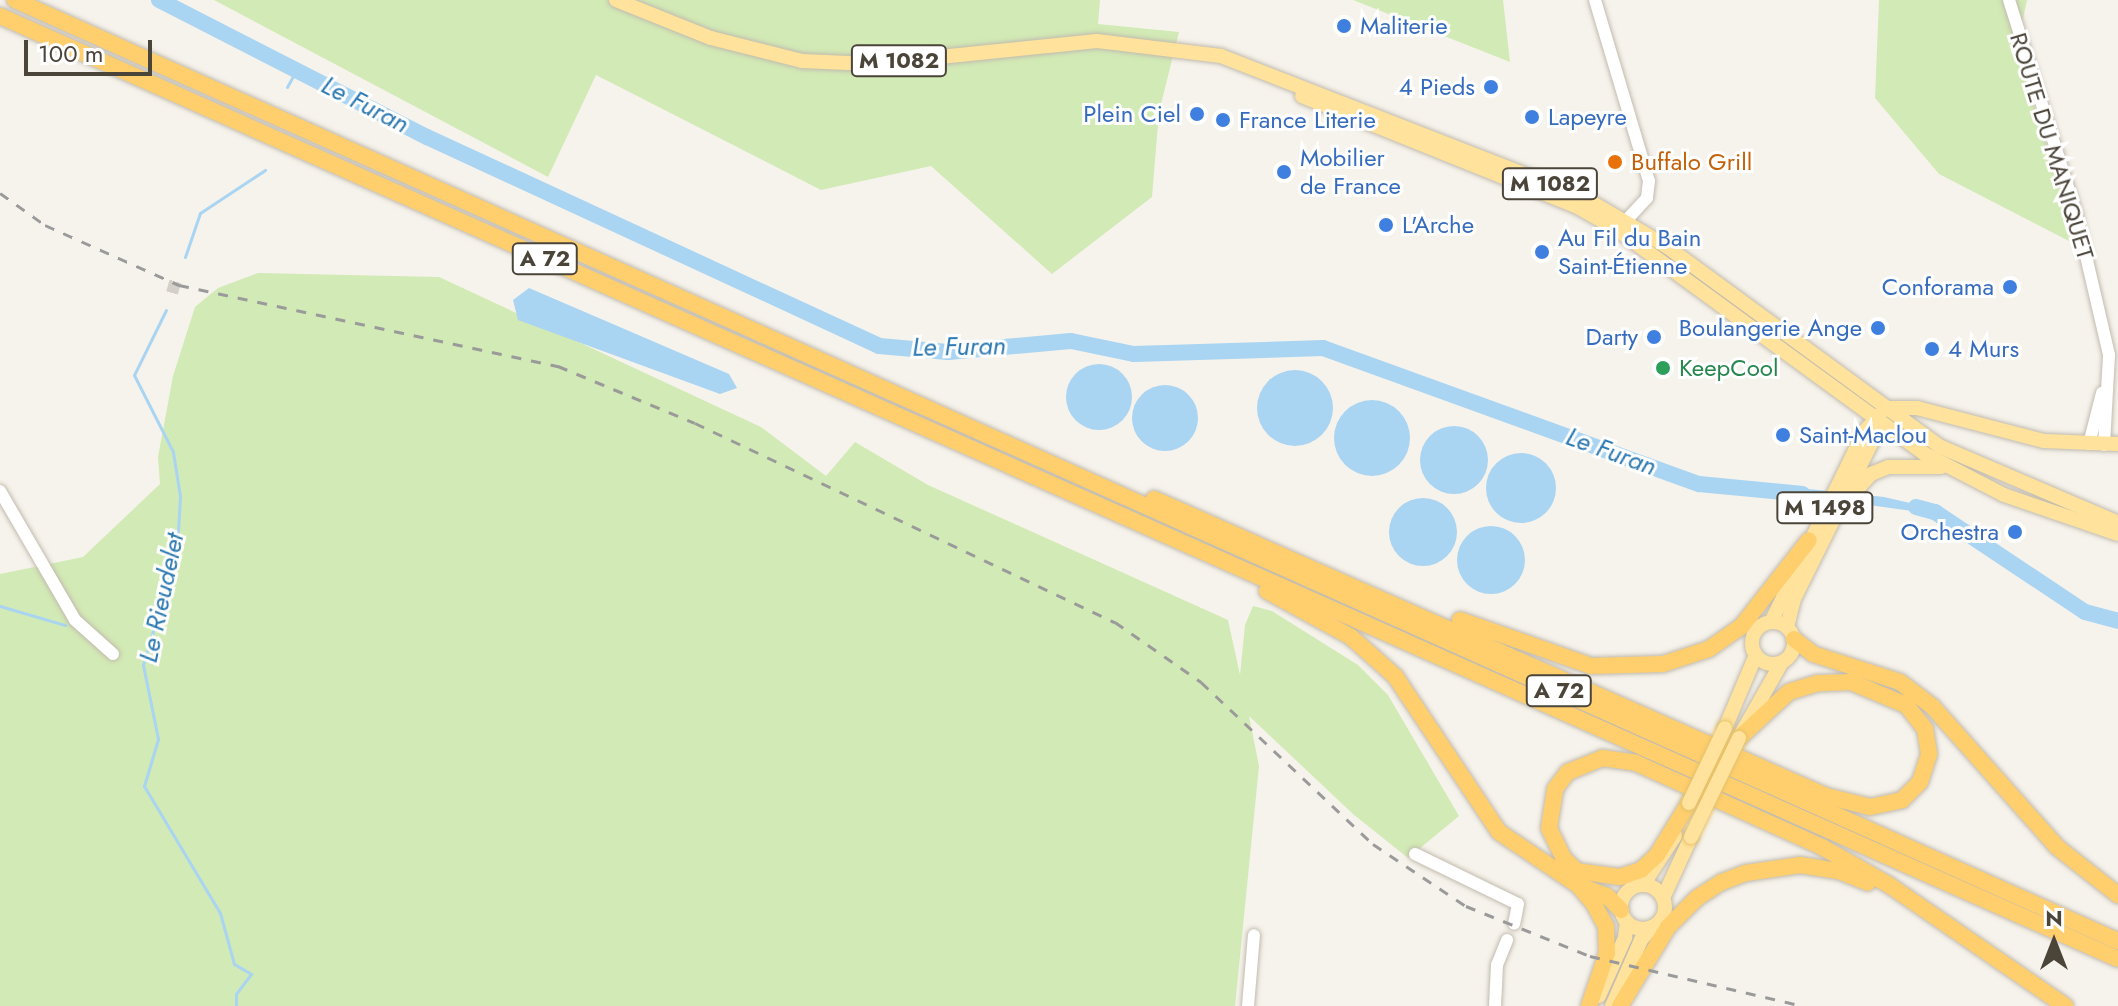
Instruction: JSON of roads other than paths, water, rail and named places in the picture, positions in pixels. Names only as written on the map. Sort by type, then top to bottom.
[{"type":"highway","name":"A 72","points":[[15,0],[2118,941]]},
{"type":"highway","name":"A 72","points":[[0,16],[2118,959]]},
{"type":"highway","points":[[1084,479],[1112,481],[1310,564],[1851,804],[1870,807],[1902,800],[1920,782],[1929,754],[1925,729],[1906,705],[1870,686],[1843,681],[1789,692],[1732,733]]},
{"type":"highway","points":[[1310,564],[1557,657],[1635,669],[1687,657],[1725,640],[1766,601],[1791,559],[1809,540]]},
{"type":"highway","points":[[1242,569],[1255,585],[1351,637],[1395,676],[1499,832],[1578,885],[1607,896],[1624,916]]},
{"type":"highway","points":[[1790,633],[1813,654],[1900,682],[1932,706],[2057,847],[2118,895]]},
{"type":"highway","points":[[1689,803],[1657,855],[1641,870],[1620,877],[1577,871],[1564,859],[1549,828],[1555,789],[1568,772],[1584,763],[1620,758],[1822,847],[1930,914],[2065,1006]]},
{"type":"highway","points":[[1620,1006],[1668,927],[1697,898],[1746,873],[1800,865],[1839,871],[1930,914]]},
{"type":"highway","points":[[1578,885],[1606,927],[1607,953],[1592,1006]]},
{"type":"main road","name":"M 1082","points":[[616,0],[711,38],[802,61],[871,64],[1097,41],[1190,51],[1621,226],[1688,263],[1949,468],[2004,495],[2118,534]]},
{"type":"main road","name":"M 1082","points":[[1621,226],[1680,277],[1839,394],[1883,417]]},
{"type":"main road","points":[[1680,277],[1688,263]]},
{"type":"main road","points":[[1839,394],[1941,447],[2118,523]]},
{"type":"main road","points":[[1883,417],[1917,402],[1954,417],[2029,438],[2104,444]]},
{"type":"main road","name":"M 1498","points":[[1790,633],[1794,599],[1883,417]]},
{"type":"main road","name":"M 1498","points":[[1771,622],[1809,540],[1883,417]]},
{"type":"main road","points":[[1941,447],[1929,428],[1936,418],[1954,417]]},
{"type":"main road","points":[[1841,505],[1860,483],[1888,467],[1906,463],[1949,468]]},
{"type":"main road","points":[[1592,1006],[1625,938],[1627,892],[1643,885],[1665,858],[1689,803],[1732,733],[1782,662],[1791,654],[1790,633],[1771,622],[1755,634],[1756,655],[1732,733],[1663,898],[1663,915],[1641,940],[1612,1006]]},
{"type":"main road","points":[[1756,655],[1765,662],[1782,662]]},
{"type":"main road","points":[[1643,885],[1663,898]]},
{"type":"main road","points":[[1624,916],[1637,928],[1653,926]]},
{"type":"street","points":[[1595,0],[1649,181],[1647,198],[1621,226]]},
{"type":"street","name":"ROUTE DU MANIQUET","points":[[2009,0],[2076,213],[2109,355],[2105,387],[2093,415],[2104,444]]},
{"type":"street","points":[[0,491],[75,620],[113,654]]},
{"type":"street","points":[[1415,854],[1518,904],[1514,924]]},
{"type":"street","points":[[1248,1006],[1254,935]]},
{"type":"street","points":[[1495,1006],[1497,965],[1507,940]]},
{"type":"water","points":[[529,288],[729,374],[737,388],[720,394],[518,320],[513,300]]},
{"type":"water","points":[[1093,364],[1105,364],[1117,369],[1127,379],[1132,397],[1130,410],[1117,425],[1105,430],[1093,430],[1081,425],[1071,415],[1066,403],[1066,391],[1071,379],[1081,369]]},
{"type":"water","points":[[1295,370],[1310,373],[1322,381],[1330,393],[1333,408],[1330,423],[1322,435],[1310,443],[1295,446],[1280,443],[1268,435],[1260,423],[1257,408],[1260,393],[1268,381],[1280,373]]},
{"type":"water","points":[[1159,385],[1171,385],[1183,390],[1193,400],[1198,418],[1196,431],[1183,446],[1171,451],[1159,451],[1147,446],[1137,436],[1132,424],[1132,412],[1137,400],[1147,390]]},
{"type":"water","points":[[1365,400],[1379,400],[1393,406],[1404,417],[1410,438],[1407,453],[1399,465],[1379,476],[1365,476],[1351,470],[1340,459],[1334,445],[1334,431],[1340,417],[1351,406]]},
{"type":"water","points":[[1447,426],[1461,426],[1473,431],[1483,441],[1488,460],[1483,479],[1473,489],[1461,494],[1447,494],[1435,489],[1425,479],[1420,467],[1420,453],[1425,441],[1435,431]]},
{"type":"water","points":[[1521,453],[1546,463],[1556,488],[1546,513],[1521,523],[1496,513],[1486,488],[1496,463]]},
{"type":"water","points":[[1780,486],[1884,497],[1936,509],[1934,514],[1782,493]]},
{"type":"water","points":[[1423,498],[1447,508],[1457,532],[1447,556],[1423,566],[1399,556],[1389,532],[1399,508]]},
{"type":"water","points":[[1498,526],[1519,541],[1525,560],[1523,573],[1515,584],[1498,594],[1484,594],[1467,584],[1459,573],[1457,553],[1467,536],[1478,528]]},
{"type":"waterway","name":"Le Furan","points":[[159,0],[427,137],[879,346],[948,352],[1071,341],[1134,354],[1323,348],[1699,484],[1803,494]]},
{"type":"waterway","name":"Le Rieudelet","points":[[287,87],[298,67]]},
{"type":"waterway","name":"Le Rieudelet","points":[[185,257],[200,213],[265,170]]},
{"type":"waterway","name":"Le Rieudelet","points":[[166,310],[134,375],[173,452],[180,496],[177,550],[143,665],[158,739],[144,786],[220,913],[234,964],[251,974],[236,994],[236,1006]]},
{"type":"waterway","name":"Le Furan","points":[[1916,507],[1935,512],[2085,612],[2118,621]]},
{"type":"waterway","points":[[0,606],[65,625]]},
{"type":"tunnel","points":[[172,293],[176,279]]},
{"type":"railway","points":[[0,193],[45,225],[179,285],[558,366],[695,423],[1115,622],[1201,682],[1373,844],[1466,906],[1590,956],[1804,1006]]},
{"type":"place","name":"Maliterie","points":[[1344,26]]},
{"type":"place","name":"4 Pieds","points":[[1491,87]]},
{"type":"place","name":"Plein Ciel","points":[[1197,114]]},
{"type":"place","name":"Lapeyre","points":[[1532,117]]},
{"type":"place","name":"France Literie","points":[[1223,120]]},
{"type":"place","name":"Buffalo Grill","points":[[1615,162]]},
{"type":"place","name":"Mobilier de France","points":[[1284,172]]},
{"type":"place","name":"L'Arche","points":[[1386,225]]},
{"type":"place","name":"Au Fil du Bain Saint-Étienne","points":[[1542,252]]},
{"type":"place","name":"Conforama","points":[[2010,287]]},
{"type":"place","name":"Boulangerie Ange","points":[[1878,328]]},
{"type":"place","name":"Darty","points":[[1654,337]]},
{"type":"place","name":"4 Murs","points":[[1932,349]]},
{"type":"place","name":"KeepCool","points":[[1663,368]]},
{"type":"place","name":"Saint-Maclou","points":[[1783,435]]},
{"type":"place","name":"Orchestra","points":[[2015,532]]}]
